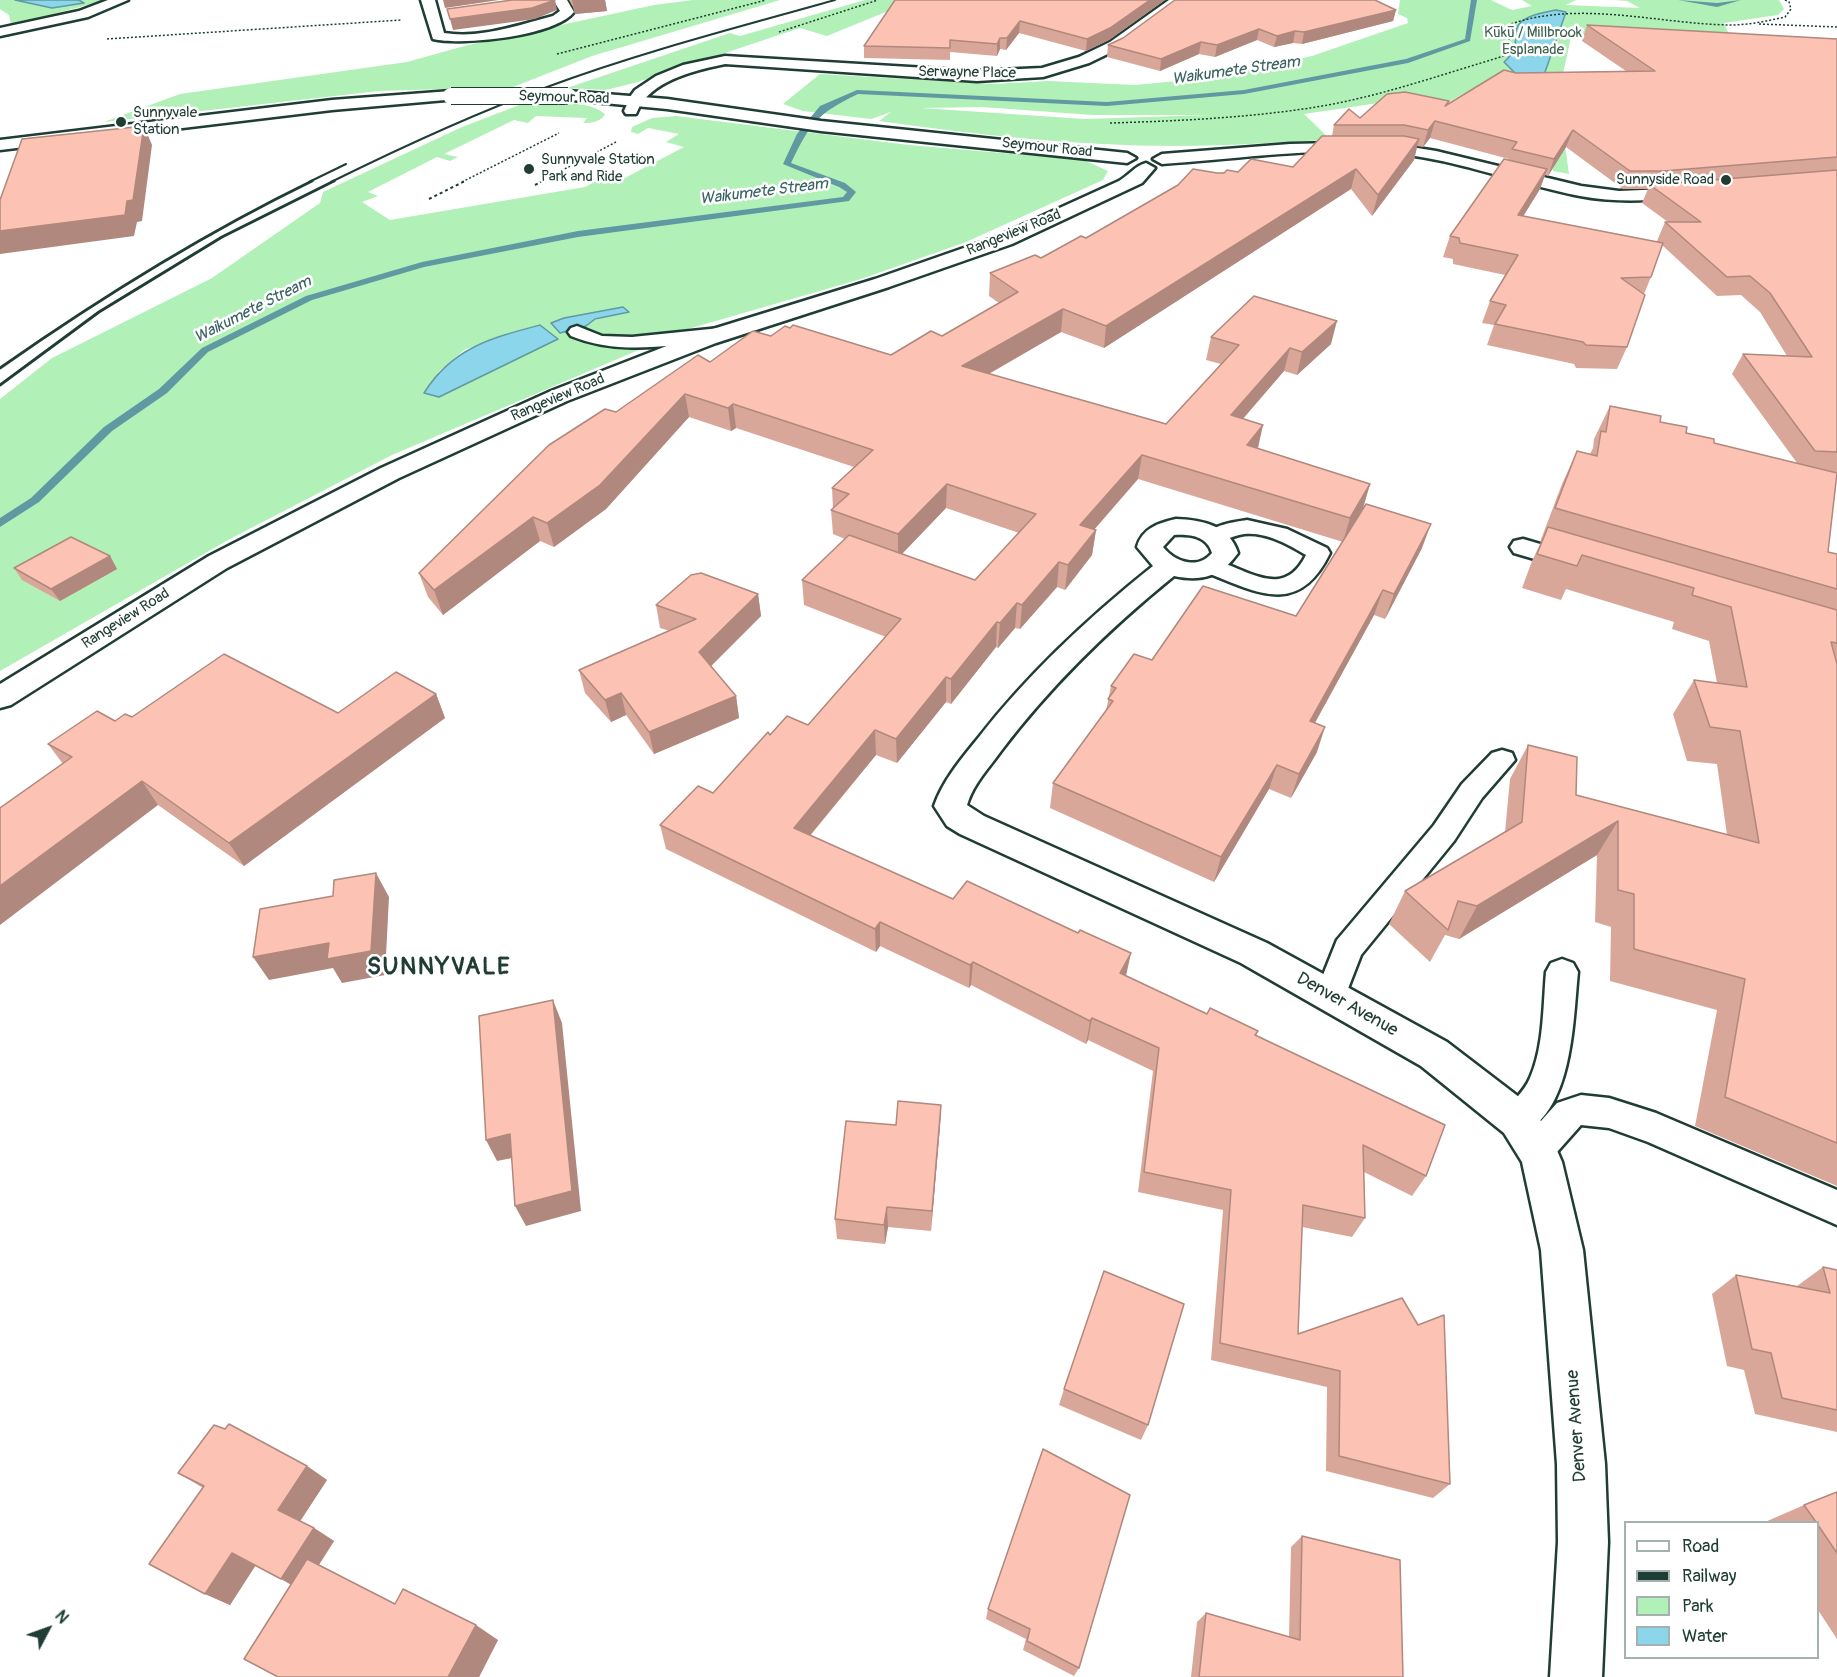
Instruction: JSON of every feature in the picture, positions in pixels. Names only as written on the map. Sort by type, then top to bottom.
[{"type":"street","points":[[0,32],[83,14],[121,0]]},
{"type":"street","points":[[428,0],[438,36],[454,40],[472,39],[558,19],[567,12],[560,0]]},
{"type":"street","name":"Serwayne Place","points":[[633,106],[642,90],[663,79],[703,64],[736,59],[977,76],[1043,72],[1084,60],[1115,45],[1178,0]]},
{"type":"street","points":[[432,16],[451,14]]},
{"type":"street","name":"Seymour Road","points":[[0,144],[322,106],[452,96],[568,96],[633,106],[1145,162],[1290,149],[1381,147],[1436,156],[1581,191],[1638,196],[1701,192]]},
{"type":"street","name":"Rangeview Road","points":[[0,698],[218,562],[390,473],[559,396],[720,334],[882,283],[1005,240],[1136,179],[1145,162]]},
{"type":"street","points":[[1188,527],[1215,536],[1224,546],[1225,554],[1222,560],[1213,567],[1194,571],[1170,566],[1160,561],[1150,547],[1157,534],[1166,529],[1188,527]]},
{"type":"street","points":[[1522,547],[1601,570]]},
{"type":"street","name":"Denver Avenue","points":[[1170,566],[1125,601],[1027,700],[964,778],[954,792],[950,806],[958,817],[972,825],[1254,953],[1331,995],[1434,1054],[1485,1092],[1528,1135],[1562,1250],[1581,1464],[1583,1542],[1576,1677]]},
{"type":"lane","points":[[577,332],[599,341],[632,343],[720,334]]},
{"type":"lane","points":[[1213,567],[1280,589],[1298,585],[1314,565],[1319,553],[1303,543],[1258,529],[1239,528],[1215,536]]},
{"type":"lane","points":[[1331,995],[1348,949],[1444,833],[1472,790],[1502,759]]},
{"type":"lane","points":[[1528,1135],[1554,1051],[1562,972]]},
{"type":"lane","points":[[1528,1135],[1581,1110],[1609,1113],[1656,1129],[1837,1208]]},
{"type":"path","points":[[556,54],[766,0]]},
{"type":"path","points":[[784,30],[878,0]]},
{"type":"path","points":[[1746,24],[1785,17],[1791,9],[1785,0]]},
{"type":"path","points":[[723,12],[760,6]]},
{"type":"path","points":[[1595,9],[1604,9]]},
{"type":"path","points":[[1613,10],[1690,21],[1837,27]]},
{"type":"path","points":[[96,39],[155,38],[374,23],[432,16]]},
{"type":"path","points":[[1101,123],[1218,119],[1352,101],[1481,64],[1508,52],[1511,24],[1520,17]]},
{"type":"path","points":[[429,199],[559,133]]},
{"type":"path","points":[[535,185],[616,142]]},
{"type":"green space","points":[[0,0],[107,0],[11,25],[9,15],[0,9]]},
{"type":"green space","points":[[693,0],[780,0],[592,56],[513,87],[379,91],[104,122],[180,94],[407,62],[468,45],[654,5]]},
{"type":"green space","points":[[865,0],[915,0],[827,36],[800,28],[638,82],[606,90],[567,88],[730,33],[740,36]]},
{"type":"green space","name":"Kūkū / Millbrook Esplanade","points":[[1400,0],[1491,0],[1512,10],[1532,6],[1522,0],[1576,0],[1566,5],[1640,8],[1627,1],[1613,0],[1779,0],[1784,9],[1778,15],[1724,23],[1736,50],[1572,33],[1558,96],[1569,174],[1553,171],[1542,99],[1497,75],[1445,104],[1392,101],[1304,114],[1331,140],[1234,145],[1102,144],[1027,139],[879,121],[891,112],[871,119],[803,111],[783,104],[820,74],[993,84],[1048,81],[1135,85],[1219,77],[1312,56],[1408,23],[1407,18],[1398,14]],"holes":[[[982,107],[1093,115],[1210,115],[1085,119],[921,108]]]},
{"type":"green space","points":[[522,104],[577,104],[597,109],[605,114],[599,120],[586,123],[583,123],[587,118],[536,116],[528,123],[514,120],[444,154],[458,157],[450,161],[437,157],[368,192],[378,196],[362,202],[390,220],[585,187],[606,176],[621,180],[684,147],[666,142],[679,134],[648,128],[638,134],[631,132],[632,127],[652,118],[676,116],[909,145],[1084,160],[1108,171],[1103,180],[966,242],[861,279],[688,329],[392,455],[228,540],[0,671],[0,399],[52,358],[212,278],[320,203],[323,192],[462,127]],"holes":[[[623,307],[628,312],[595,320],[552,323],[564,318]],[[505,334],[558,339],[523,355],[437,373],[464,350]]]},
{"type":"water","points":[[15,0],[79,0],[84,3],[52,8]]},
{"type":"water","points":[[1556,10],[1566,12],[1543,78],[1518,76],[1504,62],[1512,53],[1518,25],[1524,19],[1536,14]]},
{"type":"water","points":[[623,307],[629,312],[595,319],[586,326],[560,333],[551,323],[564,318]]},
{"type":"water","points":[[540,325],[558,339],[439,397],[424,393],[447,365],[460,355],[489,340]]},
{"type":"building","points":[[512,0],[555,0],[532,8],[450,19],[447,9]]},
{"type":"building","points":[[895,0],[1150,0],[1110,28],[1087,39],[1020,21],[1007,38],[1000,38],[997,44],[950,40],[950,48],[864,46]]},
{"type":"building","points":[[1175,0],[1375,0],[1396,10],[1304,32],[1295,31],[1277,36],[1259,29],[1217,45],[1201,42],[1161,59],[1108,45],[1123,38]]},
{"type":"building","points":[[1587,25],[1837,39],[1837,157],[1663,171],[1630,171],[1573,130],[1554,159],[1512,149],[1517,142],[1435,121],[1428,130],[1404,125],[1334,125],[1349,109],[1360,118],[1387,94],[1405,92],[1449,101],[1445,106],[1504,70],[1516,73],[1655,71]]},
{"type":"building","points":[[144,126],[133,200],[127,201],[125,215],[0,231],[0,200],[22,139]]},
{"type":"building","points":[[1322,136],[1404,136],[1419,139],[1378,195],[1356,169],[1106,326],[1063,309],[962,366],[1166,424],[1239,345],[1211,337],[1254,296],[1337,321],[1302,352],[1290,348],[1231,415],[1263,425],[1247,445],[1370,484],[1350,518],[1142,455],[1080,525],[1096,530],[1068,565],[1059,562],[1022,605],[1017,603],[1000,623],[997,622],[951,679],[946,677],[896,739],[875,730],[794,828],[953,899],[967,881],[1078,933],[1080,930],[1131,953],[1120,973],[1207,1014],[1210,1008],[1258,1031],[1255,1035],[1445,1125],[1426,1176],[1363,1145],[1365,1218],[1303,1205],[1298,1334],[1402,1298],[1418,1325],[1444,1315],[1450,1484],[1339,1456],[1340,1371],[1220,1343],[1231,1190],[1144,1172],[1159,1048],[1092,1018],[1090,1021],[973,962],[970,965],[880,922],[875,929],[660,825],[698,786],[713,793],[768,732],[770,735],[787,716],[808,725],[901,619],[802,580],[849,535],[975,580],[1036,514],[947,484],[898,534],[831,510],[849,494],[832,488],[873,450],[733,404],[728,408],[685,394],[600,485],[547,523],[533,517],[434,590],[419,573],[549,445],[605,409],[616,412],[698,355],[710,362],[753,331],[771,336],[785,326],[790,328],[793,325],[891,355],[931,331],[942,336],[1018,292],[990,273],[1035,255],[1041,258],[1081,236],[1086,238],[1178,185],[1193,169],[1217,173],[1224,173],[1227,170],[1238,172],[1251,159],[1293,167]]},
{"type":"building","points":[[1504,159],[1547,169],[1518,215],[1663,243],[1651,277],[1621,278],[1645,295],[1627,347],[1586,345],[1583,342],[1495,324],[1506,305],[1490,301],[1518,255],[1460,243],[1459,238],[1450,236]]},
{"type":"building","points":[[1837,170],[1837,452],[1815,451],[1743,354],[1812,357],[1770,293],[1750,276],[1727,277],[1665,222],[1701,222],[1650,185]]},
{"type":"building","points":[[1610,406],[1661,416],[1660,422],[1687,427],[1686,433],[1714,439],[1714,443],[1837,473],[1828,552],[1837,554],[1837,589],[1555,508],[1577,451],[1597,456],[1601,431],[1606,432]]},
{"type":"building","points":[[1366,504],[1431,524],[1394,594],[1383,590],[1310,721],[1325,727],[1299,774],[1277,765],[1221,857],[1053,783],[1113,701],[1108,699],[1116,688],[1111,686],[1134,654],[1152,660],[1203,586],[1296,616]]},
{"type":"building","points":[[1548,527],[1837,610],[1837,643],[1831,642],[1837,664],[1837,1143],[1725,1097],[1745,979],[1634,949],[1634,894],[1618,890],[1618,821],[1477,906],[1458,901],[1448,930],[1405,891],[1522,822],[1528,745],[1577,757],[1576,795],[1759,843],[1740,731],[1710,727],[1694,680],[1747,687],[1731,607],[1692,595],[1694,588],[1582,555],[1577,566],[1537,554]]},
{"type":"building","points":[[71,537],[110,556],[51,589],[14,568]]},
{"type":"building","points":[[701,573],[758,594],[699,652],[736,696],[649,732],[621,693],[605,700],[579,670],[696,619],[656,605],[691,575]]},
{"type":"building","points":[[224,654],[338,713],[396,672],[436,694],[229,843],[142,781],[0,886],[0,808],[72,757],[48,744],[97,711],[115,721],[125,714],[132,717]]},
{"type":"building","points":[[376,873],[371,951],[327,959],[329,943],[253,957],[260,909],[333,896],[334,880]]},
{"type":"building","points":[[553,1000],[572,1191],[515,1206],[510,1134],[486,1140],[479,1016]]},
{"type":"building","points":[[898,1101],[941,1105],[932,1211],[887,1207],[884,1225],[835,1219],[846,1121],[896,1125]]},
{"type":"building","points":[[1823,1267],[1837,1270],[1837,1410],[1782,1398],[1771,1353],[1752,1349],[1736,1275],[1830,1293]]},
{"type":"building","points":[[1104,1271],[1184,1304],[1148,1425],[1064,1389]]},
{"type":"building","points":[[229,1424],[307,1466],[278,1510],[314,1528],[281,1579],[232,1553],[205,1594],[149,1564],[204,1486],[178,1473],[214,1425],[225,1429]]},
{"type":"building","points":[[1043,1449],[1130,1495],[1079,1668],[1027,1641],[1030,1629],[988,1609]]},
{"type":"building","points":[[1837,1492],[1837,1553],[1819,1526],[1819,1521],[1815,1521],[1804,1505]]},
{"type":"building","points":[[1302,1536],[1400,1560],[1403,1677],[1199,1677],[1206,1613],[1300,1640]]},
{"type":"building","points":[[307,1559],[395,1604],[403,1589],[476,1625],[448,1677],[278,1677],[244,1659]]},
{"type":"waterway","name":"Waikumete Stream","points":[[0,523],[35,500],[108,429],[163,391],[205,350],[309,298],[422,265],[578,234],[846,199],[852,192],[842,185],[787,164],[801,134],[823,108],[857,92],[1107,104],[1244,92],[1408,61],[1468,40],[1474,0]]},
{"type":"waterway","name":"Waikumete Stream","points":[[1681,0],[1717,5],[1738,0]]},
{"type":"railway","points":[[331,182],[492,108],[582,74],[654,51],[835,0]]},
{"type":"railway","points":[[309,182],[346,164]]},
{"type":"railway","points":[[0,368],[153,268],[271,201],[312,181]]},
{"type":"railway","points":[[0,385],[99,312],[222,237],[334,181]]},
{"type":"place","name":"Sunnyvale Station","points":[[121,122]]},
{"type":"place","name":"Sunnyvale Station Park and Ride","points":[[529,169]]},
{"type":"place","name":"Sunnyside Road","points":[[1726,180]]},
{"type":"district","name":"SUNNYVALE","points":[[439,968]]}]
